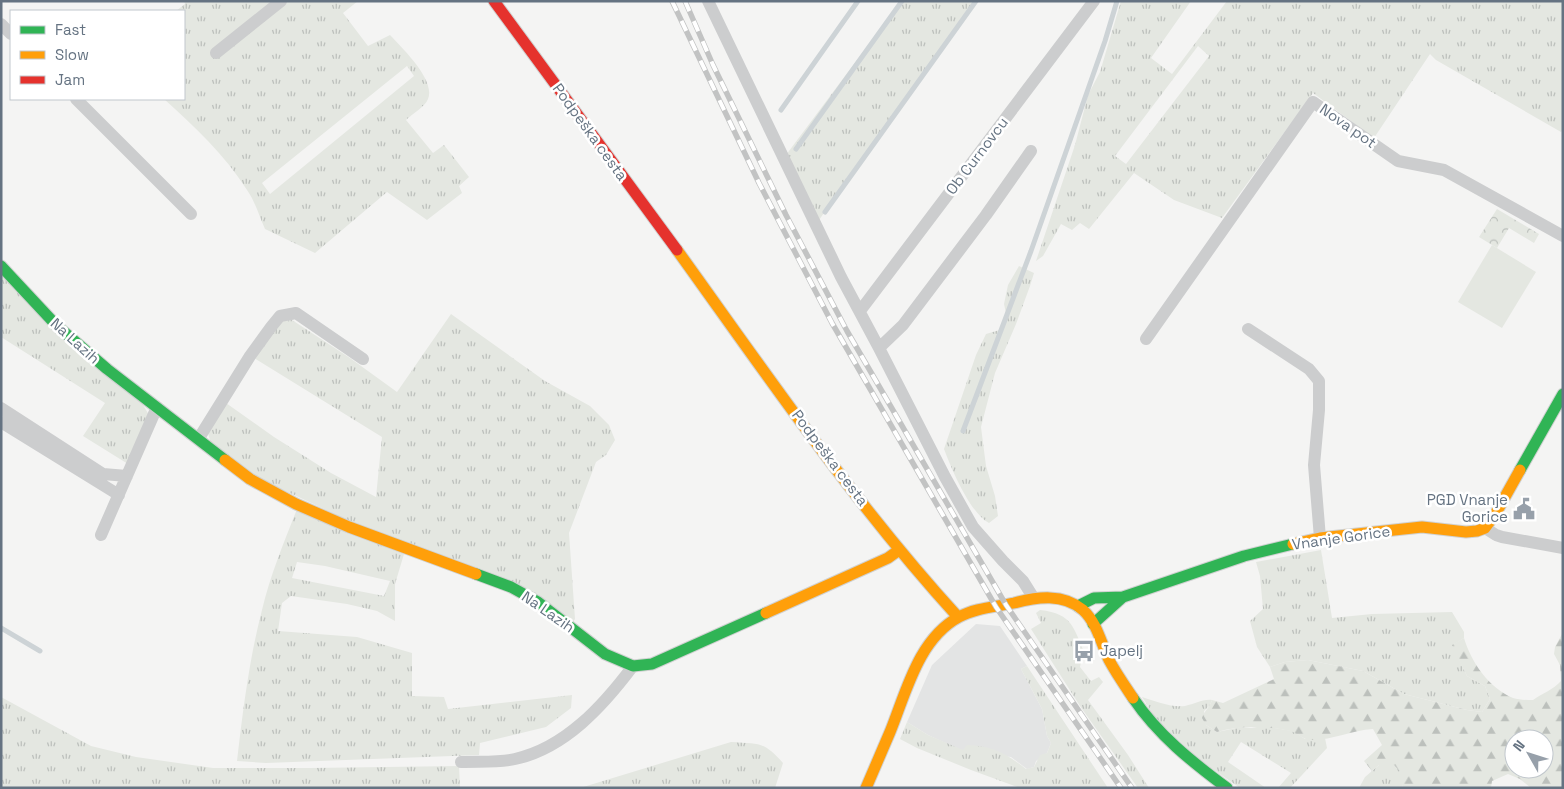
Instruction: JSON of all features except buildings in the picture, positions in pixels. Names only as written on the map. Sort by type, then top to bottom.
[{"type":"street","points":[[216,53],[281,1]]},
{"type":"street","name":"Podpeška cesta","points":[[494,1],[823,450],[899,550],[958,617]]},
{"type":"street","points":[[708,1],[841,277],[880,348],[945,477],[974,526],[1003,561],[1023,581],[1033,597]]},
{"type":"street","name":"Ob Curnovcu","points":[[860,311],[1094,1]]},
{"type":"street","points":[[1,24],[10,33]]},
{"type":"street","points":[[77,100],[191,214]]},
{"type":"street","name":"Nova pot","points":[[1146,338],[1313,102],[1398,161],[1444,170],[1563,236]]},
{"type":"street","points":[[880,348],[903,325],[986,215],[1031,151]]},
{"type":"street","name":"Na Lazih","points":[[1,266],[57,326],[107,369],[250,479],[296,504],[349,527],[511,587],[538,602],[605,654],[633,666]]},
{"type":"street","points":[[199,438],[250,356],[280,316],[296,313],[363,359]]},
{"type":"street","points":[[1248,329],[1309,369],[1319,381],[1319,410],[1314,465],[1320,538]]},
{"type":"street","points":[[1563,394],[1496,513],[1485,528],[1502,537],[1563,548]]},
{"type":"street","points":[[101,535],[157,407]]},
{"type":"street","points":[[1,408],[103,474],[127,476]]},
{"type":"street","points":[[1,422],[119,495]]},
{"type":"street","name":"Vnanje Gorice","points":[[1078,606],[1094,598],[1123,597],[1244,556],[1320,538],[1422,527],[1466,532],[1485,528]]},
{"type":"street","points":[[461,762],[514,760],[546,749],[574,730],[620,683],[633,666],[652,664],[888,558],[899,550]]},
{"type":"street","points":[[866,788],[909,683],[926,649],[938,634],[958,617],[1033,597],[1060,599],[1078,606],[1086,613],[1113,667],[1140,709],[1156,728],[1192,762],[1227,788]]},
{"type":"street","name":"Vnanje Gorice","points":[[1093,624],[1123,597]]},
{"type":"shaded area","points":[[976,624],[1000,626],[1027,666],[1021,669],[1042,709],[1047,736],[1051,743],[1047,753],[1036,761],[1034,767],[1027,769],[1011,757],[963,751],[928,735],[907,722],[932,665]]},
{"type":"green space","points":[[184,1],[358,1],[343,13],[368,46],[390,35],[423,74],[429,91],[428,99],[421,108],[406,120],[433,153],[444,145],[469,177],[459,186],[462,193],[427,220],[387,192],[315,253],[265,229],[250,194],[229,165],[198,130],[165,100],[185,100],[185,10],[177,10],[185,4]],"holes":[[[407,66],[414,76],[270,194],[262,183]]]},
{"type":"green space","points":[[901,1],[975,1],[819,220],[786,155]]},
{"type":"green space","points":[[1121,1],[1191,1],[1151,58],[1172,74],[1227,1],[1563,1],[1563,130],[1561,132],[1436,60],[1430,54],[1374,138],[1313,93],[1222,218],[1174,200],[1134,173],[1089,229],[1080,223],[1072,230],[1061,224],[1043,256],[1036,261],[1075,145],[1088,95],[1100,72]],"holes":[[[1198,46],[1209,56],[1126,164],[1115,156]]]},
{"type":"green space","points":[[1497,209],[1539,234],[1534,243],[1509,228],[1497,248],[1479,237]]},
{"type":"green space","points":[[1492,245],[1536,272],[1502,328],[1458,302]]},
{"type":"green space","points":[[1019,266],[1034,273],[1016,324],[995,373],[981,427],[986,466],[995,496],[998,516],[989,523],[982,518],[969,501],[944,449],[976,355],[986,334],[1003,329],[1007,318],[1004,304],[1008,285]]},
{"type":"green space","points":[[1,276],[143,405],[149,415],[128,464],[83,436],[105,403],[1,337]]},
{"type":"green space","points":[[451,314],[545,381],[590,406],[609,425],[615,440],[606,455],[596,462],[569,533],[575,619],[573,622],[250,474],[211,444],[208,433],[226,403],[274,437],[331,473],[376,497],[382,437],[254,358],[281,321],[292,320],[397,392]]},
{"type":"green space","points":[[297,509],[404,554],[395,584],[395,621],[377,611],[347,604],[291,596],[282,603],[278,631],[357,637],[412,653],[412,696],[444,697],[448,709],[572,695],[571,708],[546,727],[480,743],[479,755],[266,763],[237,761],[257,629],[269,585]],"holes":[[[297,562],[325,566],[390,581],[384,596],[292,578]]]},
{"type":"green space","points":[[1321,550],[1332,618],[1372,614],[1452,612],[1464,632],[1464,638],[1453,645],[1467,676],[1485,686],[1490,699],[1482,712],[1404,694],[1363,671],[1308,660],[1285,662],[1270,667],[1257,647],[1250,621],[1263,609],[1260,576],[1256,562]]},
{"type":"green space","points":[[1040,610],[1060,615],[1075,630],[1086,656],[1081,662],[1080,667],[1091,681],[1099,677],[1103,682],[1088,700],[1128,755],[1149,788],[1138,788],[1080,706],[1031,629],[1041,623],[1036,613]]},
{"type":"green space","points":[[1563,629],[1563,788],[1531,788],[1520,779],[1554,779],[1554,729],[1504,729],[1504,776],[1492,781],[1491,788],[1402,788],[1404,776],[1394,765],[1379,765],[1372,771],[1364,761],[1382,745],[1373,729],[1312,740],[1290,731],[1263,727],[1244,727],[1217,732],[1206,725],[1202,718],[1212,700],[1223,703],[1274,679],[1270,667],[1285,662],[1308,660],[1363,671],[1404,694],[1482,712],[1490,699],[1485,686],[1467,676],[1452,645],[1464,638],[1476,665],[1489,681],[1504,694],[1520,700],[1533,700],[1561,681],[1560,665],[1554,654]]},
{"type":"green space","points":[[1027,666],[1108,788],[1020,788],[917,748],[900,739],[907,722],[928,735],[963,750],[967,745],[985,747],[1006,755],[1026,769],[1034,767],[1040,755],[1047,753],[1051,743],[1047,736],[1042,709],[1021,669]]},
{"type":"green space","points":[[1,697],[91,746],[136,757],[213,768],[459,766],[460,788],[1,788]]},
{"type":"green space","points":[[1142,697],[1175,706],[1212,700],[1204,711],[1206,725],[1217,732],[1241,727],[1263,726],[1293,731],[1305,739],[1325,738],[1327,748],[1290,788],[1278,788],[1291,773],[1241,742],[1228,762],[1266,788],[1240,788],[1197,758],[1155,717]]},
{"type":"green space","points":[[731,742],[749,743],[765,747],[783,763],[775,788],[580,788]]},
{"type":"green space","points":[[1379,765],[1394,765],[1405,776],[1402,788],[1359,788],[1365,777]]},
{"type":"waterway","points":[[781,110],[858,1]]},
{"type":"waterway","points":[[796,149],[902,1]]},
{"type":"waterway","points":[[825,212],[976,1]]},
{"type":"waterway","points":[[963,431],[1031,251],[1105,41],[1117,1]]},
{"type":"waterway","points":[[1,628],[40,651]]},
{"type":"railway","points":[[672,1],[759,183],[832,323],[996,607],[1121,788]]},
{"type":"railway","points":[[685,1],[713,65],[786,215],[847,331],[1006,605],[1132,788]]},
{"type":"traffic: fast","points":[[1,266],[57,326],[107,369],[225,460]]},
{"type":"traffic: fast","points":[[1520,470],[1563,394]]},
{"type":"traffic: fast","points":[[1078,606],[1094,598],[1123,597],[1244,556],[1293,544]]},
{"type":"traffic: fast","points":[[476,574],[511,587],[538,602],[605,654],[633,666],[652,664],[766,613]]},
{"type":"traffic: fast","points":[[1093,624],[1123,597]]},
{"type":"traffic: fast","points":[[1133,698],[1164,736],[1188,758],[1227,788]]},
{"type":"traffic: slow","points":[[677,250],[847,484],[920,574],[958,617]]},
{"type":"traffic: slow","points":[[225,460],[250,479],[296,504],[349,527],[476,574]]},
{"type":"traffic: slow","points":[[1293,544],[1320,538],[1422,527],[1466,532],[1477,531],[1485,528],[1496,513],[1520,470]]},
{"type":"traffic: slow","points":[[766,613],[888,558],[899,550]]},
{"type":"traffic: slow","points":[[866,788],[908,684],[923,653],[945,627],[959,617],[972,612],[1041,598],[1058,599],[1075,605],[1083,610],[1092,621],[1109,660],[1133,698]]},
{"type":"traffic: jam","points":[[494,1],[677,250]]},
{"type":"place","name":"PGD Vnanje Gorice","points":[[1524,509]]},
{"type":"place","name":"Japelj","points":[[1084,651]]}]
